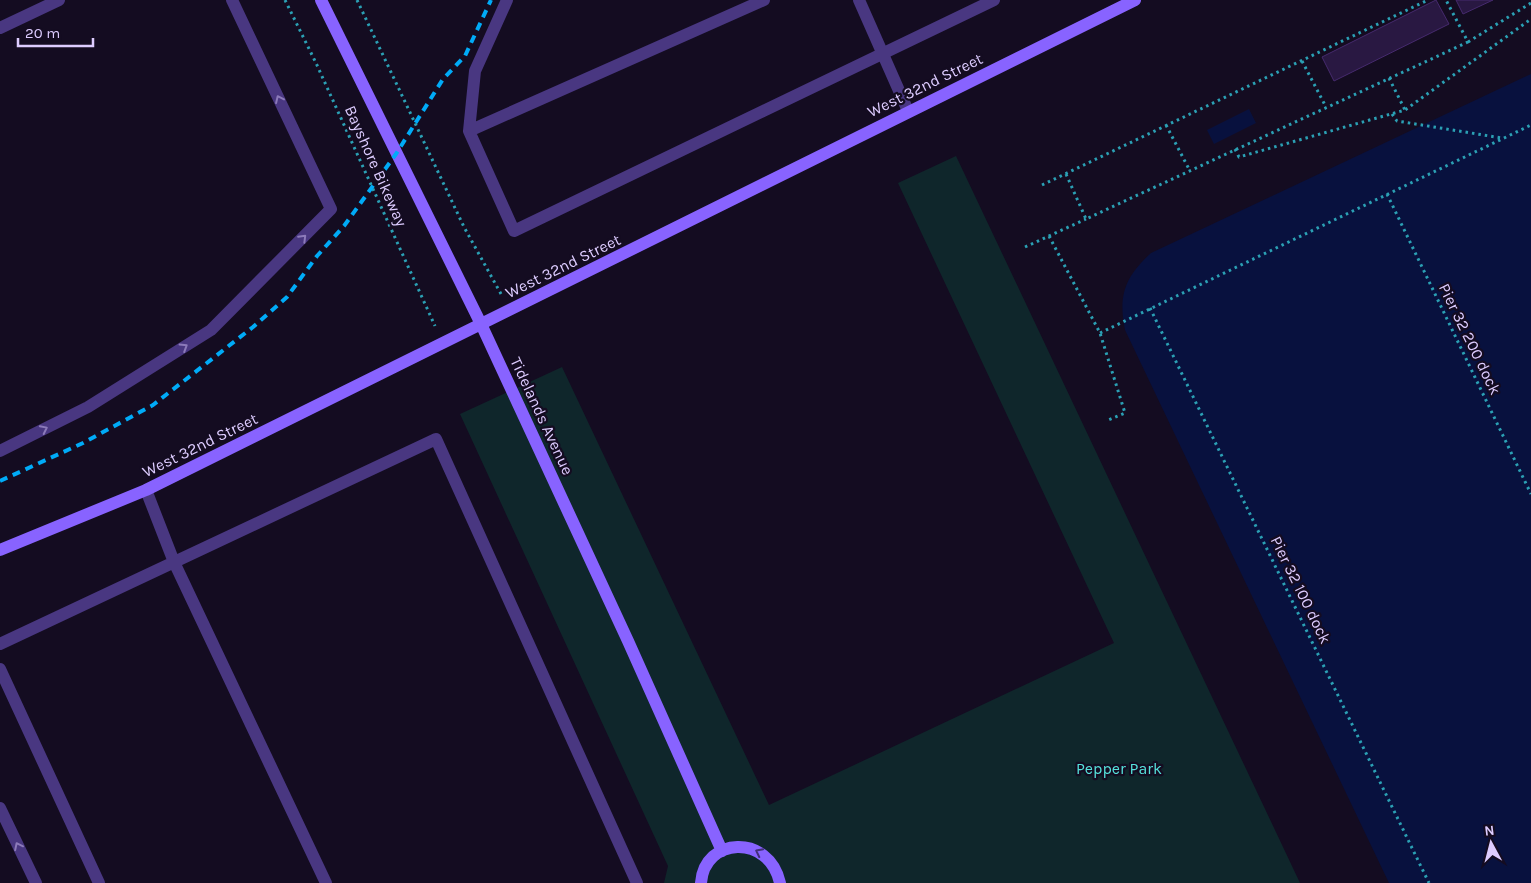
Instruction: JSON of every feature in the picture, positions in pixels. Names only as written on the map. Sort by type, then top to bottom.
[{"type":"street","name":"Tidelands Avenue","points":[[321,0],[481,324],[628,641],[722,851]]},
{"type":"street","name":"West 32nd Street","points":[[0,550],[146,490],[1135,0]]},
{"type":"street","points":[[701,883],[706,865],[722,851],[730,848],[744,847],[757,850],[768,858],[777,870],[780,883]]},
{"type":"lane","points":[[0,450],[88,407],[211,330],[332,209],[232,0]]},
{"type":"lane","points":[[508,0],[475,72],[469,131],[514,231],[994,0]]},
{"type":"lane","points":[[469,131],[764,0]]},
{"type":"lane","points":[[859,0],[908,111]]},
{"type":"lane","points":[[0,28],[55,1]]},
{"type":"lane","points":[[0,644],[436,439],[637,883]]},
{"type":"lane","points":[[146,490],[174,562],[326,883]]},
{"type":"lane","points":[[0,670],[99,883]]},
{"type":"lane","points":[[0,808],[36,883]]},
{"type":"path","name":"Bayshore Bikeway","points":[[285,0],[316,63],[443,343]]},
{"type":"path","points":[[357,0],[464,227],[509,310]]},
{"type":"path","points":[[1042,185],[1428,0]]},
{"type":"path","points":[[1446,0],[1468,42]]},
{"type":"path","points":[[1025,247],[1468,42],[1531,3]]},
{"type":"path","points":[[1235,149],[1239,157],[1405,110],[1531,19]]},
{"type":"path","points":[[1302,60],[1326,107]]},
{"type":"path","points":[[1389,78],[1405,110]]},
{"type":"path","points":[[1392,114],[1398,121],[1504,138]]},
{"type":"path","points":[[1166,125],[1190,171]]},
{"type":"path","points":[[1100,333],[1531,125]]},
{"type":"path","points":[[1066,174],[1086,219]]},
{"type":"path","name":"Pier 32 200 dock","points":[[1387,194],[1531,494]]},
{"type":"path","points":[[1049,236],[1100,333],[1125,412],[1106,421]]},
{"type":"path","name":"Pier 32 100 dock","points":[[1150,308],[1429,883]]},
{"type":"green space","name":"Pepper Park","points":[[956,156],[1300,883],[664,883],[668,866],[460,414],[562,367],[769,805],[1114,643],[898,183]]},
{"type":"shaded area","points":[[1531,74],[1531,883],[1389,883],[1125,330],[1122,307],[1123,297],[1135,270],[1151,253]]},
{"type":"shaded area","points":[[1249,109],[1256,123],[1214,144],[1207,130]]},
{"type":"building","points":[[1436,0],[1449,24],[1334,81],[1322,57]]},
{"type":"building","points":[[1456,0],[1493,0],[1463,14]]},
{"type":"railway","points":[[0,481],[83,443],[153,405],[253,327],[287,297],[317,256],[344,226],[396,154],[443,79],[465,56],[491,0]]}]
